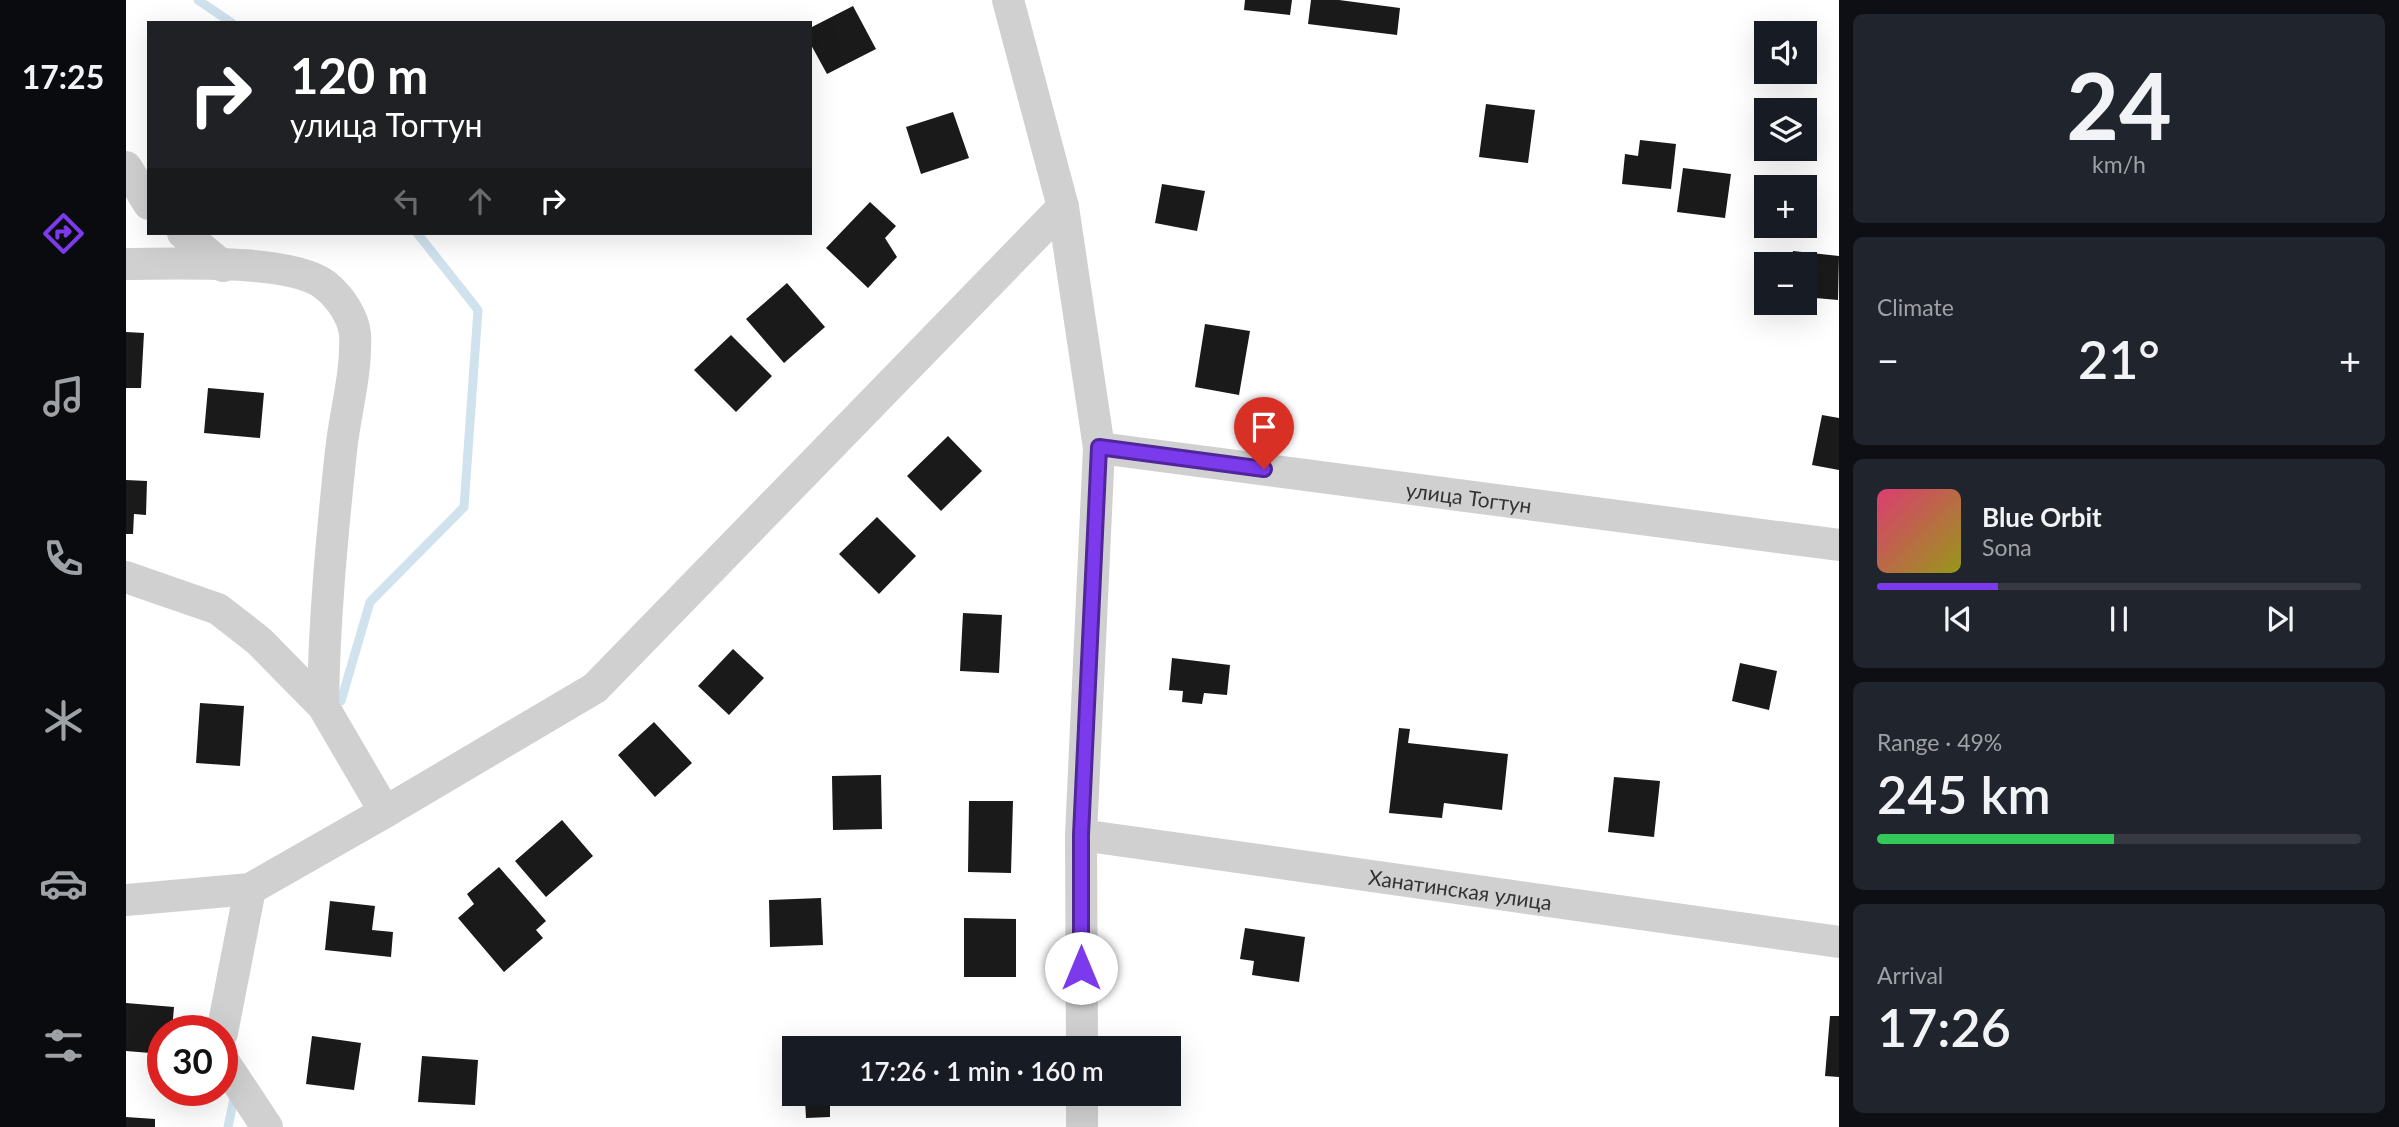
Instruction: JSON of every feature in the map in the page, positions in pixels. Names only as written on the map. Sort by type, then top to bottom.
[{"type":"street","points":[[1008,0],[1063,207],[1099,447],[1081,835],[1082,1036]]},
{"type":"street","points":[[126,167],[147,201]]},
{"type":"street","points":[[126,900],[250,889],[595,688],[1063,207]]},
{"type":"street","points":[[185,235],[223,266]]},
{"type":"street","points":[[126,264],[223,266],[297,272],[325,285],[346,307],[355,332],[354,373],[341,447],[332,536],[323,706]]},
{"type":"street","name":"улица Тогтун","points":[[1099,447],[1839,545]]},
{"type":"street","points":[[126,577],[218,609],[259,640],[323,706],[386,812]]},
{"type":"street","name":"Ханатинская улица","points":[[1081,835],[1839,942]]},
{"type":"street","points":[[226,1015],[250,889]]},
{"type":"street","points":[[238,1083],[267,1127]]},
{"type":"street","points":[[1082,1106],[1082,1127]]},
{"type":"building","points":[[1245,0],[1292,0],[1290,15],[1244,10]]},
{"type":"building","points":[[1311,0],[1339,0],[1400,8],[1397,35],[1308,24]]},
{"type":"building","points":[[853,6],[876,49],[827,74],[812,47],[812,27]]},
{"type":"building","points":[[1486,104],[1535,110],[1528,163],[1479,157]]},
{"type":"building","points":[[953,112],[969,158],[921,174],[906,127]]},
{"type":"building","points":[[1640,140],[1676,144],[1671,189],[1622,184],[1625,154],[1638,156]]},
{"type":"building","points":[[1683,168],[1731,174],[1725,218],[1677,212]]},
{"type":"building","points":[[1162,184],[1205,191],[1197,231],[1155,223]]},
{"type":"building","points":[[870,202],[896,226],[885,238],[897,257],[868,288],[826,248]]},
{"type":"building","points":[[1817,254],[1839,256],[1838,300],[1817,298]]},
{"type":"building","points":[[787,283],[825,327],[784,363],[746,319]]},
{"type":"building","points":[[1205,324],[1250,331],[1239,395],[1195,387]]},
{"type":"building","points":[[126,332],[144,333],[141,388],[126,388]]},
{"type":"building","points":[[731,335],[772,376],[736,412],[694,370]]},
{"type":"building","points":[[208,388],[264,393],[260,438],[204,433]]},
{"type":"building","points":[[1822,415],[1839,418],[1839,470],[1812,465]]},
{"type":"building","points":[[948,436],[982,471],[941,511],[907,476]]},
{"type":"building","points":[[126,480],[147,481],[146,515],[134,514],[133,534],[126,534]]},
{"type":"building","points":[[877,517],[916,556],[879,594],[839,554]]},
{"type":"building","points":[[963,613],[1002,615],[999,673],[960,671]]},
{"type":"building","points":[[733,649],[764,678],[729,715],[698,686]]},
{"type":"building","points":[[1172,658],[1230,665],[1227,695],[1204,693],[1202,704],[1182,702],[1183,691],[1169,690]]},
{"type":"building","points":[[1740,663],[1777,671],[1769,710],[1732,701]]},
{"type":"building","points":[[200,703],[244,706],[240,766],[196,763]]},
{"type":"building","points":[[654,722],[692,763],[655,797],[618,755]]},
{"type":"building","points":[[1399,728],[1410,729],[1408,743],[1508,754],[1502,810],[1444,803],[1442,818],[1389,813]]},
{"type":"building","points":[[881,775],[882,829],[833,830],[832,776]]},
{"type":"building","points":[[1614,777],[1660,781],[1654,837],[1608,832]]},
{"type":"building","points":[[969,801],[1013,801],[1011,873],[968,872]]},
{"type":"building","points":[[562,820],[593,856],[546,897],[515,861]]},
{"type":"building","points":[[499,867],[546,921],[536,930],[543,938],[504,972],[458,918],[474,904],[467,894]]},
{"type":"building","points":[[821,898],[823,945],[770,947],[769,900]]},
{"type":"building","points":[[330,901],[375,906],[372,930],[393,932],[391,957],[325,950]]},
{"type":"building","points":[[964,918],[1016,919],[1016,977],[964,977]]},
{"type":"building","points":[[1245,928],[1305,937],[1299,982],[1252,975],[1254,961],[1240,959]]},
{"type":"building","points":[[126,1003],[174,1007],[173,1015],[147,1015],[147,1053],[126,1051]]},
{"type":"building","points":[[1830,1016],[1839,1016],[1839,1077],[1825,1076]]},
{"type":"building","points":[[312,1036],[361,1043],[354,1090],[306,1084]]},
{"type":"building","points":[[422,1056],[478,1060],[475,1105],[418,1102]]},
{"type":"building","points":[[805,1106],[830,1106],[830,1117],[806,1118]]},
{"type":"building","points":[[126,1117],[155,1119],[155,1127],[126,1127]]},
{"type":"waterway","points":[[198,0],[229,21]]},
{"type":"waterway","points":[[341,701],[370,602],[464,507],[478,310],[419,235]]},
{"type":"waterway","points":[[228,1127],[232,1106]]},
{"type":"route","points":[[1081,968],[1081,835],[1099,447],[1264,469]]}]
